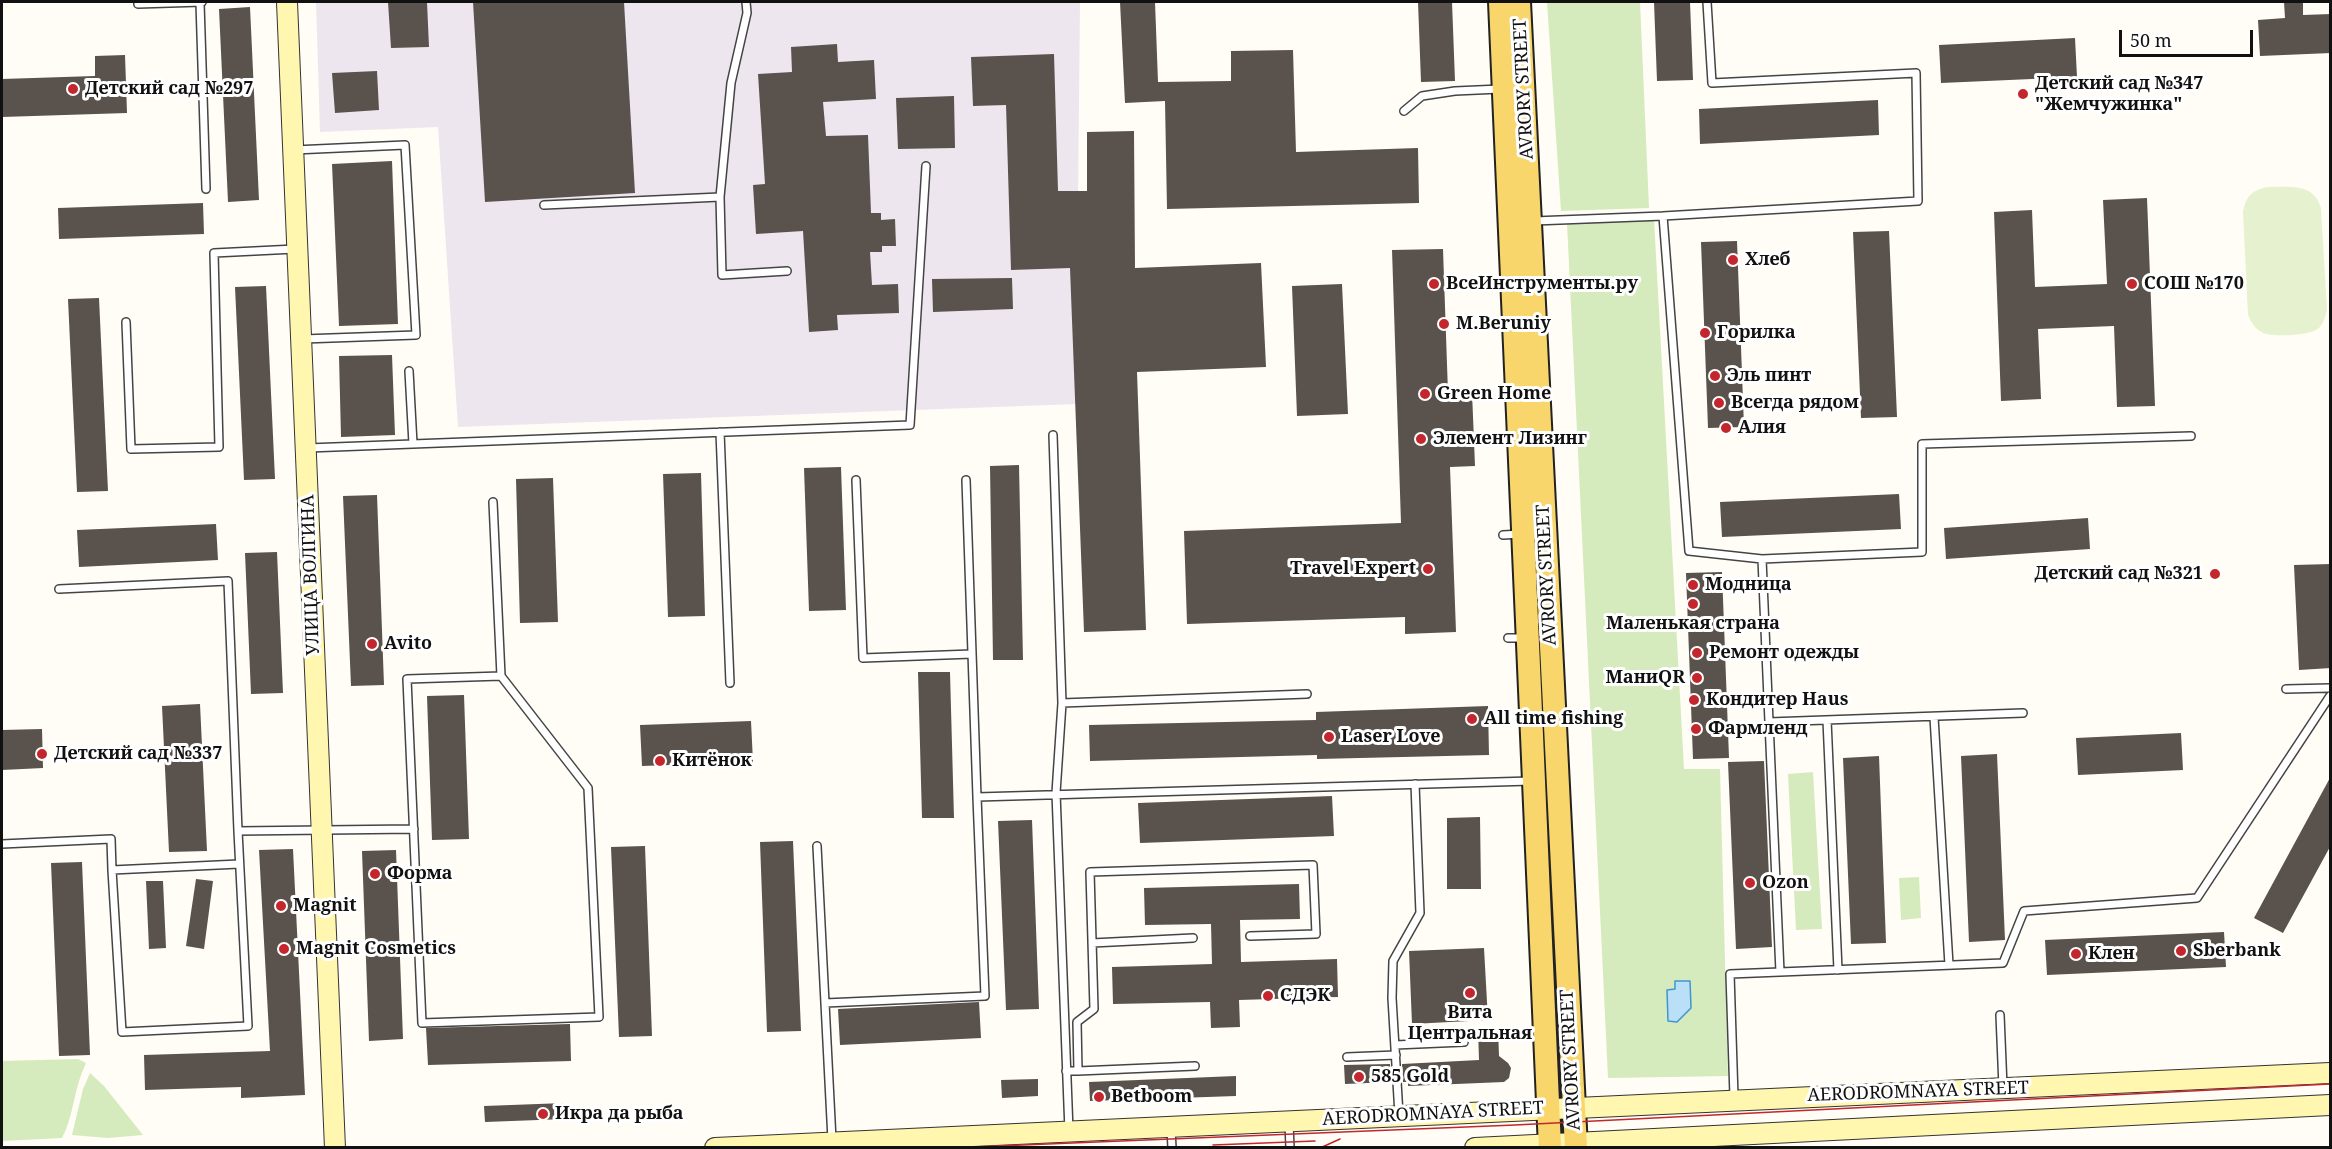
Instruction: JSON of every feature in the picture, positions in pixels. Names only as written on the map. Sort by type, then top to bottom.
[{"type":"main road","name":"УЛИЦА ВОЛГИНА","points":[[287,2],[335,1148]]},
{"type":"main road","name":"AVRORY STREET","points":[[1500,2],[1504,89],[1513,535],[1518,638],[1534,781],[1550,1146]]},
{"type":"main road","name":"AVRORY STREET","points":[[1519,2],[1575,1145]]},
{"type":"main road","name":"AERODROMNAYA STREET","points":[[715,1148],[2331,1073]]},
{"type":"main road","name":"AERODROMNAYA STREET","points":[[1475,1148],[1634,1143],[2331,1105]]},
{"type":"lane","points":[[138,2],[138,4],[201,2],[206,189]]},
{"type":"lane","points":[[746,2],[747,13],[731,83],[720,197],[722,275],[787,272]]},
{"type":"lane","points":[[1530,222],[1918,201],[1916,73],[1712,83],[1707,2]]},
{"type":"lane","points":[[1404,111],[1422,96],[1455,91],[1504,89]]},
{"type":"lane","points":[[293,150],[405,146],[416,335],[301,339]]},
{"type":"lane","points":[[305,448],[910,425],[926,166]]},
{"type":"lane","points":[[544,205],[720,197]]},
{"type":"lane","points":[[1663,216],[1689,551],[1762,559],[1922,552],[1922,444],[2191,436]]},
{"type":"lane","points":[[126,322],[131,449],[219,447],[214,253],[297,249]]},
{"type":"lane","points":[[409,371],[413,444]]},
{"type":"lane","points":[[720,432],[730,683]]},
{"type":"lane","points":[[1053,435],[1062,703],[1056,793],[1068,1131]]},
{"type":"lane","points":[[856,480],[863,658],[972,654]]},
{"type":"lane","points":[[825,1003],[984,996],[966,480]]},
{"type":"lane","points":[[493,502],[501,676],[588,788],[599,1017],[422,1023],[407,680],[501,676]]},
{"type":"lane","points":[[1762,559],[1780,972]]},
{"type":"lane","points":[[2,844],[111,839],[122,1032],[248,1026],[228,581],[59,589]]},
{"type":"lane","points":[[2286,689],[2331,688]]},
{"type":"lane","points":[[1062,703],[1307,694]]},
{"type":"lane","points":[[1734,1100],[1730,974],[2003,963],[2024,911],[2197,898],[2331,696]]},
{"type":"lane","points":[[1769,722],[2023,713]]},
{"type":"lane","points":[[1934,717],[1949,965]]},
{"type":"lane","points":[[1827,720],[1838,970]]},
{"type":"lane","points":[[977,797],[1534,781]]},
{"type":"lane","points":[[1399,1115],[1393,961],[1420,912],[1416,784]]},
{"type":"lane","points":[[238,831],[414,829]]},
{"type":"lane","points":[[816,846],[832,1142]]},
{"type":"lane","points":[[112,870],[239,864]]},
{"type":"lane","points":[[1078,1071],[1077,1023],[1094,1009],[1090,872],[1313,865],[1316,934],[1250,936]]},
{"type":"lane","points":[[1092,943],[1193,938]]},
{"type":"lane","points":[[2000,1014],[2003,1089]]},
{"type":"lane","points":[[1395,1045],[1464,1042]]},
{"type":"lane","points":[[1347,1056],[1396,1055]]},
{"type":"lane","points":[[1066,1071],[1195,1066]]},
{"type":"lane","points":[[1289,1121],[1290,1148]]},
{"type":"lane","points":[[1171,1126],[1172,1148]]},
{"type":"shaded area","points":[[316,2],[1080,2],[1076,404],[458,427],[438,127],[320,132]]},
{"type":"green space","points":[[1547,2],[1640,2],[1649,208],[1561,211]]},
{"type":"green space","points":[[2268,187],[2293,187],[2307,190],[2318,200],[2321,208],[2327,310],[2321,326],[2315,331],[2283,335],[2263,333],[2248,315],[2243,212],[2251,195]]},
{"type":"green space","points":[[1654,219],[1684,769],[1720,769],[1728,1076],[1608,1078],[1567,223]]},
{"type":"green space","points":[[1813,772],[1822,929],[1796,930],[1788,774]]},
{"type":"green space","points":[[1919,877],[1921,918],[1901,920],[1899,878]]},
{"type":"green space","points":[[78,1059],[86,1063],[62,1138],[2,1141],[2,1061]]},
{"type":"green space","points":[[90,1073],[104,1086],[143,1135],[108,1138],[72,1135],[83,1089]]},
{"type":"water","points":[[1675,981],[1690,981],[1691,1008],[1677,1022],[1668,1021],[1667,990],[1675,989]]},
{"type":"building","points":[[388,2],[427,2],[429,47],[391,48]]},
{"type":"building","points":[[473,2],[624,2],[635,193],[485,202]]},
{"type":"building","points":[[1120,2],[1155,2],[1158,82],[1231,81],[1231,51],[1293,50],[1296,152],[1418,148],[1419,203],[1167,209],[1165,101],[1125,103]]},
{"type":"building","points":[[1418,2],[1452,2],[1455,81],[1421,82]]},
{"type":"building","points":[[1654,2],[1690,2],[1693,80],[1657,81]]},
{"type":"building","points":[[2284,2],[2303,2],[2303,15],[2331,14],[2331,53],[2260,56],[2258,20],[2285,18]]},
{"type":"building","points":[[250,7],[259,200],[228,202],[219,9]]},
{"type":"building","points":[[2075,38],[2077,77],[1941,83],[1939,45]]},
{"type":"building","points":[[837,44],[838,62],[874,60],[876,99],[823,102],[826,136],[868,135],[871,213],[881,213],[881,220],[895,219],[896,246],[882,246],[882,252],[870,252],[872,285],[898,284],[899,313],[837,315],[838,330],[809,332],[803,231],[756,234],[753,185],[765,184],[758,74],[792,72],[791,47]]},
{"type":"building","points":[[1054,54],[1058,191],[1087,191],[1087,132],[1134,131],[1135,268],[1261,263],[1266,367],[1137,372],[1146,630],[1084,632],[1070,268],[1011,270],[1006,105],[973,106],[971,57]]},
{"type":"building","points":[[125,55],[127,113],[2,117],[2,79],[95,76],[95,56]]},
{"type":"building","points":[[377,71],[379,110],[335,113],[332,73]]},
{"type":"building","points":[[954,96],[955,148],[898,149],[896,98]]},
{"type":"building","points":[[1878,100],[1879,135],[1700,144],[1699,109]]},
{"type":"building","points":[[392,161],[398,324],[339,326],[332,164]]},
{"type":"building","points":[[2147,198],[2155,406],[2117,407],[2114,326],[2038,329],[2041,399],[2001,401],[1994,212],[2032,210],[2035,287],[2107,284],[2103,200]]},
{"type":"building","points":[[203,203],[204,234],[59,239],[58,208]]},
{"type":"building","points":[[1889,231],[1897,417],[1861,418],[1853,232]]},
{"type":"building","points":[[1737,241],[1744,427],[1708,428],[1701,242]]},
{"type":"building","points":[[1443,249],[1448,393],[1472,392],[1475,466],[1450,467],[1456,632],[1405,634],[1405,617],[1187,624],[1184,531],[1401,523],[1392,250]]},
{"type":"building","points":[[1012,278],[1013,309],[933,312],[932,279]]},
{"type":"building","points":[[1342,284],[1348,414],[1297,416],[1292,286]]},
{"type":"building","points":[[266,286],[275,479],[244,480],[235,287]]},
{"type":"building","points":[[99,298],[108,491],[77,492],[68,299]]},
{"type":"building","points":[[392,355],[395,435],[341,437],[339,356]]},
{"type":"building","points":[[1019,465],[1023,660],[993,660],[990,466]]},
{"type":"building","points":[[841,467],[846,610],[809,611],[804,468]]},
{"type":"building","points":[[701,473],[705,616],[668,617],[663,474]]},
{"type":"building","points":[[553,478],[558,622],[520,623],[516,479]]},
{"type":"building","points":[[1899,494],[1901,529],[1722,537],[1720,502]]},
{"type":"building","points":[[377,495],[384,685],[351,686],[343,496]]},
{"type":"building","points":[[2088,518],[2090,549],[1946,559],[1944,528]]},
{"type":"building","points":[[216,524],[218,560],[79,567],[77,530]]},
{"type":"building","points":[[277,552],[283,693],[251,694],[245,553]]},
{"type":"building","points":[[2331,564],[2331,668],[2299,670],[2294,565]]},
{"type":"building","points":[[1722,572],[1729,758],[1693,759],[1686,573]]},
{"type":"building","points":[[918,672],[950,672],[954,818],[922,818]]},
{"type":"building","points":[[464,695],[469,839],[432,840],[427,696]]},
{"type":"building","points":[[200,704],[207,851],[169,852],[162,706]]},
{"type":"building","points":[[1488,706],[1489,755],[1317,759],[1317,755],[1090,761],[1089,725],[1316,720],[1316,712]]},
{"type":"building","points":[[751,721],[753,762],[642,766],[640,725]]},
{"type":"building","points":[[42,729],[43,768],[2,770],[2,730]]},
{"type":"building","points":[[2181,733],[2183,770],[2078,775],[2076,738]]},
{"type":"building","points":[[1997,754],[2005,940],[1969,942],[1961,756]]},
{"type":"building","points":[[1879,756],[1886,943],[1851,944],[1843,758]]},
{"type":"building","points":[[1764,761],[1772,947],[1736,949],[1728,762]]},
{"type":"building","points":[[2331,776],[2331,845],[2283,933],[2254,918]]},
{"type":"building","points":[[1332,796],[1334,836],[1140,843],[1138,803]]},
{"type":"building","points":[[1480,817],[1481,889],[1447,889],[1447,818]]},
{"type":"building","points":[[1032,820],[1039,1009],[1006,1010],[998,821]]},
{"type":"building","points":[[793,841],[801,1031],[767,1032],[760,842]]},
{"type":"building","points":[[645,846],[652,1036],[619,1037],[611,847]]},
{"type":"building","points":[[293,849],[305,1095],[241,1098],[241,1087],[145,1090],[144,1055],[270,1051],[259,850]]},
{"type":"building","points":[[396,850],[403,1039],[369,1041],[362,851]]},
{"type":"building","points":[[82,862],[90,1055],[59,1056],[51,863]]},
{"type":"building","points":[[196,879],[213,881],[204,949],[186,946]]},
{"type":"building","points":[[146,881],[163,881],[166,948],[149,949]]},
{"type":"building","points":[[1299,884],[1300,919],[1240,920],[1241,962],[1337,959],[1338,997],[1239,1000],[1240,1027],[1211,1028],[1210,1002],[1113,1004],[1112,967],[1212,964],[1211,924],[1145,925],[1144,888]]},
{"type":"building","points":[[2224,932],[2226,967],[2047,975],[2045,940]]},
{"type":"building","points":[[1484,948],[1488,1020],[1412,1024],[1409,951]]},
{"type":"building","points":[[979,1002],[981,1038],[840,1045],[838,1009]]},
{"type":"building","points":[[570,1024],[571,1061],[428,1065],[426,1028]]},
{"type":"building","points":[[1498,1028],[1499,1056],[1511,1068],[1509,1078],[1504,1082],[1408,1086],[1408,1082],[1403,1082],[1402,1064],[1479,1060],[1478,1029]]},
{"type":"building","points":[[1390,1064],[1391,1082],[1345,1084],[1344,1065]]},
{"type":"building","points":[[1236,1076],[1236,1096],[1090,1101],[1089,1082]]},
{"type":"building","points":[[1038,1079],[1038,1096],[1002,1098],[1001,1080]]},
{"type":"building","points":[[565,1103],[565,1119],[485,1122],[484,1106]]},
{"type":"tram line","points":[[949,1148],[1515,1125],[2330,1084]]},
{"type":"tram line","points":[[1320,1148],[1340,1139]]},
{"type":"tram line","points":[[1213,1145],[1315,1141]]},
{"type":"place","name":"Детский сад №297","points":[[73,89]]},
{"type":"place","name":"Детский сад №347 \"Жемчужинка\"","points":[[2023,94]]},
{"type":"place","name":"Хлеб","points":[[1733,260]]},
{"type":"place","name":"ВсеИнструменты.ру","points":[[1434,284]]},
{"type":"place","name":"СОШ №170","points":[[2132,284]]},
{"type":"place","name":"M.Beruniy","points":[[1444,324]]},
{"type":"place","name":"Горилка","points":[[1705,333]]},
{"type":"place","name":"Эль пинт","points":[[1715,376]]},
{"type":"place","name":"Green Home","points":[[1425,394]]},
{"type":"place","name":"Всегда рядом","points":[[1719,403]]},
{"type":"place","name":"Алия","points":[[1726,428]]},
{"type":"place","name":"Элемент Лизинг","points":[[1421,439]]},
{"type":"place","name":"Travel Expert","points":[[1428,569]]},
{"type":"place","name":"Детский сад №321","points":[[2215,574]]},
{"type":"place","name":"Модница","points":[[1693,585]]},
{"type":"place","name":"Маленькая страна","points":[[1693,604]]},
{"type":"place","name":"Avito","points":[[372,644]]},
{"type":"place","name":"Ремонт одежды","points":[[1697,653]]},
{"type":"place","name":"МаниQR","points":[[1697,678]]},
{"type":"place","name":"Кондитер Haus","points":[[1694,700]]},
{"type":"place","name":"All time fishing","points":[[1472,719]]},
{"type":"place","name":"Фармленд","points":[[1696,729]]},
{"type":"place","name":"Laser Love","points":[[1329,737]]},
{"type":"place","name":"Детский сад №337","points":[[42,754]]},
{"type":"place","name":"Китёнок","points":[[660,761]]},
{"type":"place","name":"Форма","points":[[375,874]]},
{"type":"place","name":"Ozon","points":[[1750,883]]},
{"type":"place","name":"Magnit","points":[[281,906]]},
{"type":"place","name":"Magnit Cosmetics","points":[[284,949]]},
{"type":"place","name":"Sberbank","points":[[2181,951]]},
{"type":"place","name":"Клен","points":[[2076,954]]},
{"type":"place","name":"Вита Центральная","points":[[1470,993]]},
{"type":"place","name":"СДЭК","points":[[1268,996]]},
{"type":"place","name":"585 Gold","points":[[1359,1077]]},
{"type":"place","name":"Betboom","points":[[1099,1097]]},
{"type":"place","name":"Икра да рыба","points":[[543,1114]]}]
